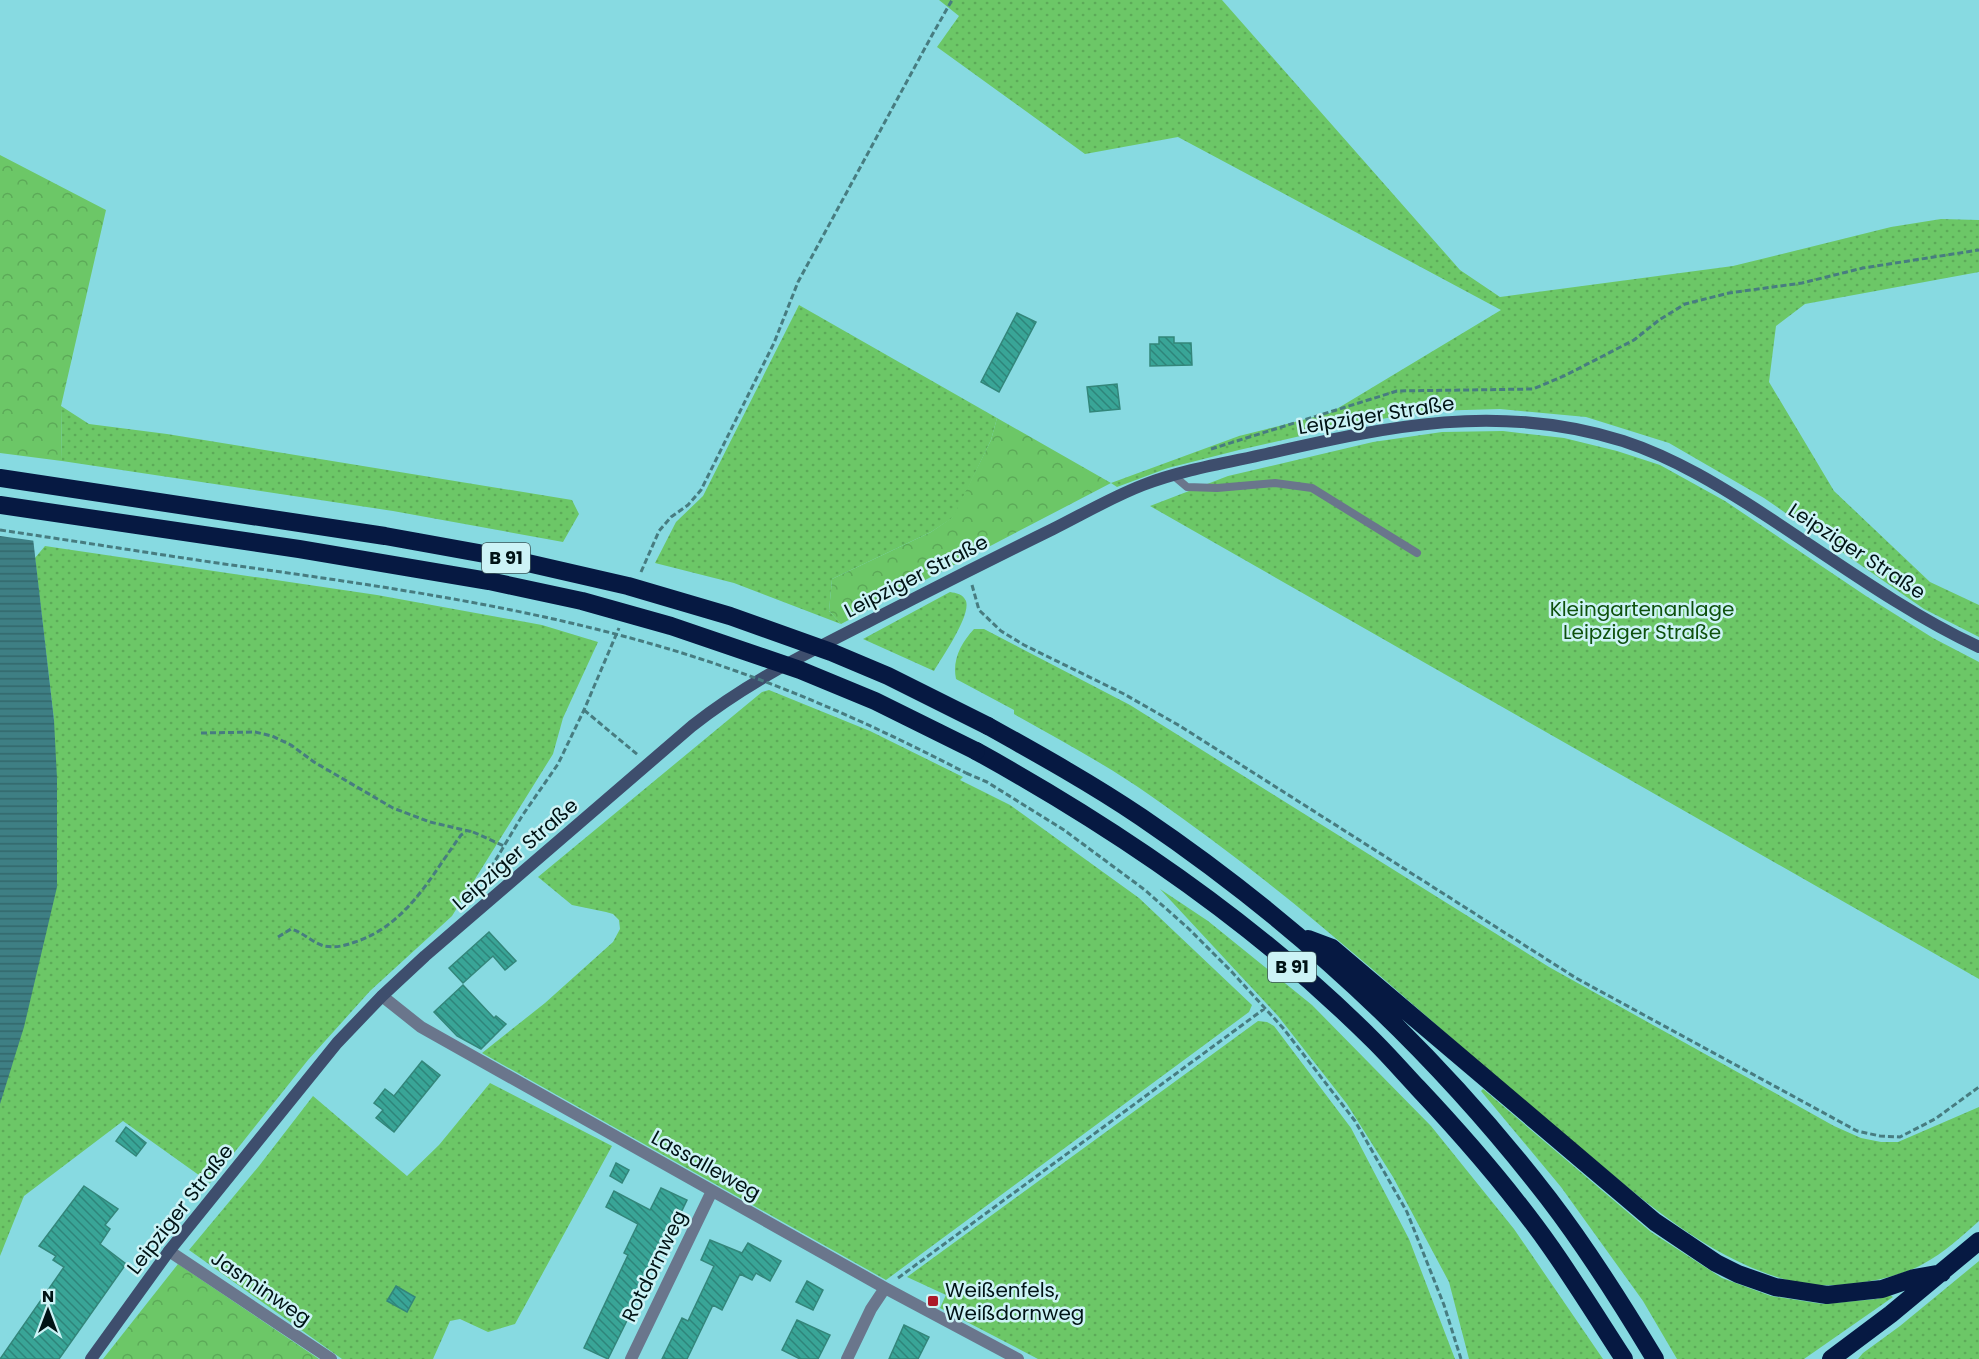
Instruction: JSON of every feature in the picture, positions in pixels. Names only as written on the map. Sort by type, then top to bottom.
[{"type":"highway","name":"B 91","points":[[0,478],[385,536],[501,557],[628,586],[730,616],[831,652],[888,676],[988,726],[1140,816],[1226,878],[1300,936],[1393,1023],[1477,1111],[1550,1200],[1617,1296],[1655,1359]]},
{"type":"highway","name":"B 91","points":[[0,505],[299,549],[489,581],[582,601],[670,626],[800,670],[875,701],[976,751],[1087,815],[1189,884],[1274,951],[1360,1028],[1450,1123],[1518,1205],[1551,1248],[1624,1359]]},
{"type":"highway","points":[[1300,936],[1332,948],[1654,1222],[1716,1263],[1738,1274],[1775,1287],[1827,1295],[1873,1291],[1898,1285],[1914,1278],[1942,1273]]},
{"type":"highway","points":[[1837,1356],[1979,1241]]},
{"type":"street","name":"Leipziger Straße","points":[[91,1359],[169,1251],[337,1043],[382,996],[425,956],[714,709],[750,685],[828,642],[1138,487],[1174,476],[1325,440],[1439,421],[1513,420],[1586,431],[1625,442],[1697,473],[1746,502],[1912,610],[1979,647]]},
{"type":"street","name":"Lassalleweg","points":[[382,996],[420,1027],[885,1288],[1018,1359]]},
{"type":"street","name":"Rotdornweg","points":[[631,1359],[712,1191]]},
{"type":"street","name":"Jasminweg","points":[[169,1251],[331,1359]]},
{"type":"street","points":[[847,1359],[871,1309],[885,1288]]},
{"type":"lane","points":[[1174,476],[1187,487],[1217,488],[1275,483],[1312,489],[1417,553]]},
{"type":"path","points":[[651,548],[659,531],[670,517],[688,506],[700,490],[774,343],[798,282],[952,0]]},
{"type":"path","points":[[1209,450],[1396,391],[1533,389],[1575,371],[1634,340],[1659,320],[1685,304],[1729,293],[1802,283],[1863,268],[1979,250]]},
{"type":"path","points":[[0,530],[394,589],[490,606],[594,629],[693,658],[767,683],[905,741],[987,782],[1064,830],[1145,890],[1231,971],[1282,1028],[1355,1120],[1407,1212],[1444,1305],[1461,1359]]},
{"type":"path","points":[[966,572],[979,610],[1001,631],[1024,645],[1124,694],[1180,726],[1576,978],[1857,1131],[1900,1137],[1935,1119],[1979,1087]]},
{"type":"path","points":[[473,916],[476,894],[504,846],[558,764],[609,652]]},
{"type":"path","points":[[584,710],[649,764]]},
{"type":"path","points":[[201,733],[255,732],[272,736],[291,745],[314,762],[393,808],[430,822],[473,832],[504,846]]},
{"type":"path","points":[[278,937],[291,929],[300,931],[324,946],[338,947],[367,938],[388,925],[408,908],[461,835],[467,831],[473,832]]},
{"type":"path","points":[[885,1288],[1264,1009]]},
{"type":"green space","points":[[939,0],[1222,0],[1460,270],[1500,297],[1733,266],[1891,227],[1941,219],[1979,220],[1979,272],[1805,304],[1776,326],[1769,382],[1834,491],[1930,582],[1979,605],[1979,637],[1924,609],[1764,498],[1669,443],[1586,417],[1500,409],[1430,411],[1357,423],[1239,450],[1168,468],[1117,487],[1111,483],[1239,436],[1330,413],[1501,310],[1178,137],[1085,154],[937,47],[959,16]]},
{"type":"green space","points":[[0,155],[106,210],[61,406],[62,461],[0,453]]},
{"type":"green space","points":[[799,305],[997,418],[991,440],[954,517],[931,532],[832,579],[829,611],[841,624],[734,583],[655,563],[676,522],[703,496]]},
{"type":"green space","points":[[61,406],[89,424],[167,434],[572,500],[579,514],[563,542],[393,511],[62,461]]},
{"type":"green space","points":[[997,418],[1111,483],[841,624],[829,611],[832,579],[931,532],[953,517],[991,440]]},
{"type":"green space","name":"Kleingartenanlage Leipziger Straße","points":[[1503,431],[1564,438],[1617,451],[1660,465],[1725,501],[1933,638],[1979,662],[1979,979],[1150,506],[1228,476],[1373,442],[1442,432]]},
{"type":"green space","points":[[45,546],[377,595],[542,625],[598,642],[563,718],[553,754],[452,916],[370,991],[308,1060],[210,1183],[123,1121],[24,1196],[0,1256],[0,1096],[54,720],[35,558]]},
{"type":"green space","points":[[950,592],[963,597],[966,601],[966,608],[960,626],[934,671],[863,639]]},
{"type":"green space","points":[[974,629],[984,629],[1130,705],[1549,967],[1834,1126],[1861,1138],[1881,1142],[1898,1142],[1979,1107],[1979,1221],[1938,1255],[1923,1264],[1894,1276],[1840,1285],[1806,1284],[1761,1272],[1707,1244],[1681,1228],[1632,1190],[1516,1094],[1315,921],[1214,841],[1118,774],[1014,714],[1014,710],[956,679],[955,665],[959,652]]},
{"type":"green space","points":[[769,690],[870,731],[963,777],[960,780],[1010,805],[1139,898],[1252,1005],[1249,1012],[886,1280],[482,1053],[545,1003],[613,942],[620,929],[619,920],[613,914],[572,905],[538,877],[762,692]]},
{"type":"green space","points":[[1160,889],[1208,921],[1312,1005],[1431,1126],[1514,1229],[1603,1359],[1469,1359],[1449,1282],[1393,1177],[1347,1104],[1278,1016]]},
{"type":"green space","points":[[1258,1021],[1274,1026],[1351,1128],[1409,1239],[1455,1359],[1038,1359],[940,1308],[946,1295],[907,1277]]},
{"type":"green space","points":[[490,1083],[612,1146],[515,1324],[488,1332],[460,1319],[450,1321],[433,1359],[342,1359],[189,1250],[259,1166],[313,1096],[407,1176],[439,1145]]},
{"type":"green space","points":[[1483,1089],[1651,1232],[1722,1278],[1771,1296],[1823,1304],[1877,1299],[1890,1295],[1893,1297],[1804,1359],[1677,1359],[1643,1301],[1561,1187],[1481,1091]]},
{"type":"green space","points":[[1979,1261],[1979,1359],[1858,1359],[1863,1353],[1900,1326]]},
{"type":"green space","points":[[178,1264],[319,1359],[103,1359]]},
{"type":"water","points":[[0,454],[33,538],[54,720],[57,778],[57,887],[24,1027],[0,1104]]},
{"type":"pier","points":[[0,454],[4,455],[36,541],[0,536]]},
{"type":"building","points":[[1017,313],[1036,322],[999,392],[981,382]]},
{"type":"building","points":[[1159,337],[1174,337],[1174,343],[1191,343],[1192,365],[1150,366],[1150,344],[1159,344]]},
{"type":"building","points":[[1117,384],[1120,409],[1090,412],[1087,387]]},
{"type":"building","points":[[489,932],[516,961],[505,970],[493,956],[463,983],[449,968]]},
{"type":"building","points":[[463,985],[494,1018],[496,1016],[506,1024],[481,1049],[457,1036],[434,1012]]},
{"type":"building","points":[[422,1061],[440,1075],[394,1132],[376,1118],[383,1110],[374,1103],[385,1089],[394,1096]]},
{"type":"building","points":[[126,1127],[146,1143],[136,1156],[116,1141]]},
{"type":"building","points":[[616,1163],[629,1170],[622,1183],[610,1176]]},
{"type":"building","points":[[84,1186],[118,1209],[105,1225],[110,1229],[100,1244],[126,1264],[59,1359],[0,1359],[64,1267],[53,1260],[56,1256],[39,1246]]},
{"type":"building","points":[[661,1188],[687,1200],[675,1225],[671,1223],[642,1284],[644,1286],[608,1359],[584,1348],[628,1255],[624,1253],[638,1224],[606,1207],[614,1191],[650,1210]]},
{"type":"building","points":[[710,1240],[742,1253],[748,1243],[781,1261],[770,1281],[756,1273],[752,1280],[740,1274],[722,1310],[713,1305],[687,1359],[662,1359],[682,1318],[688,1321],[714,1266],[701,1260]]},
{"type":"building","points":[[807,1281],[823,1290],[813,1310],[796,1302]]},
{"type":"building","points":[[396,1286],[415,1297],[407,1312],[387,1301]]},
{"type":"building","points":[[797,1320],[830,1335],[818,1359],[800,1359],[782,1350]]},
{"type":"building","points":[[904,1325],[929,1337],[918,1359],[889,1359]]},
{"type":"place","name":"Weißenfels, Weißdornweg","points":[[933,1301]]}]
